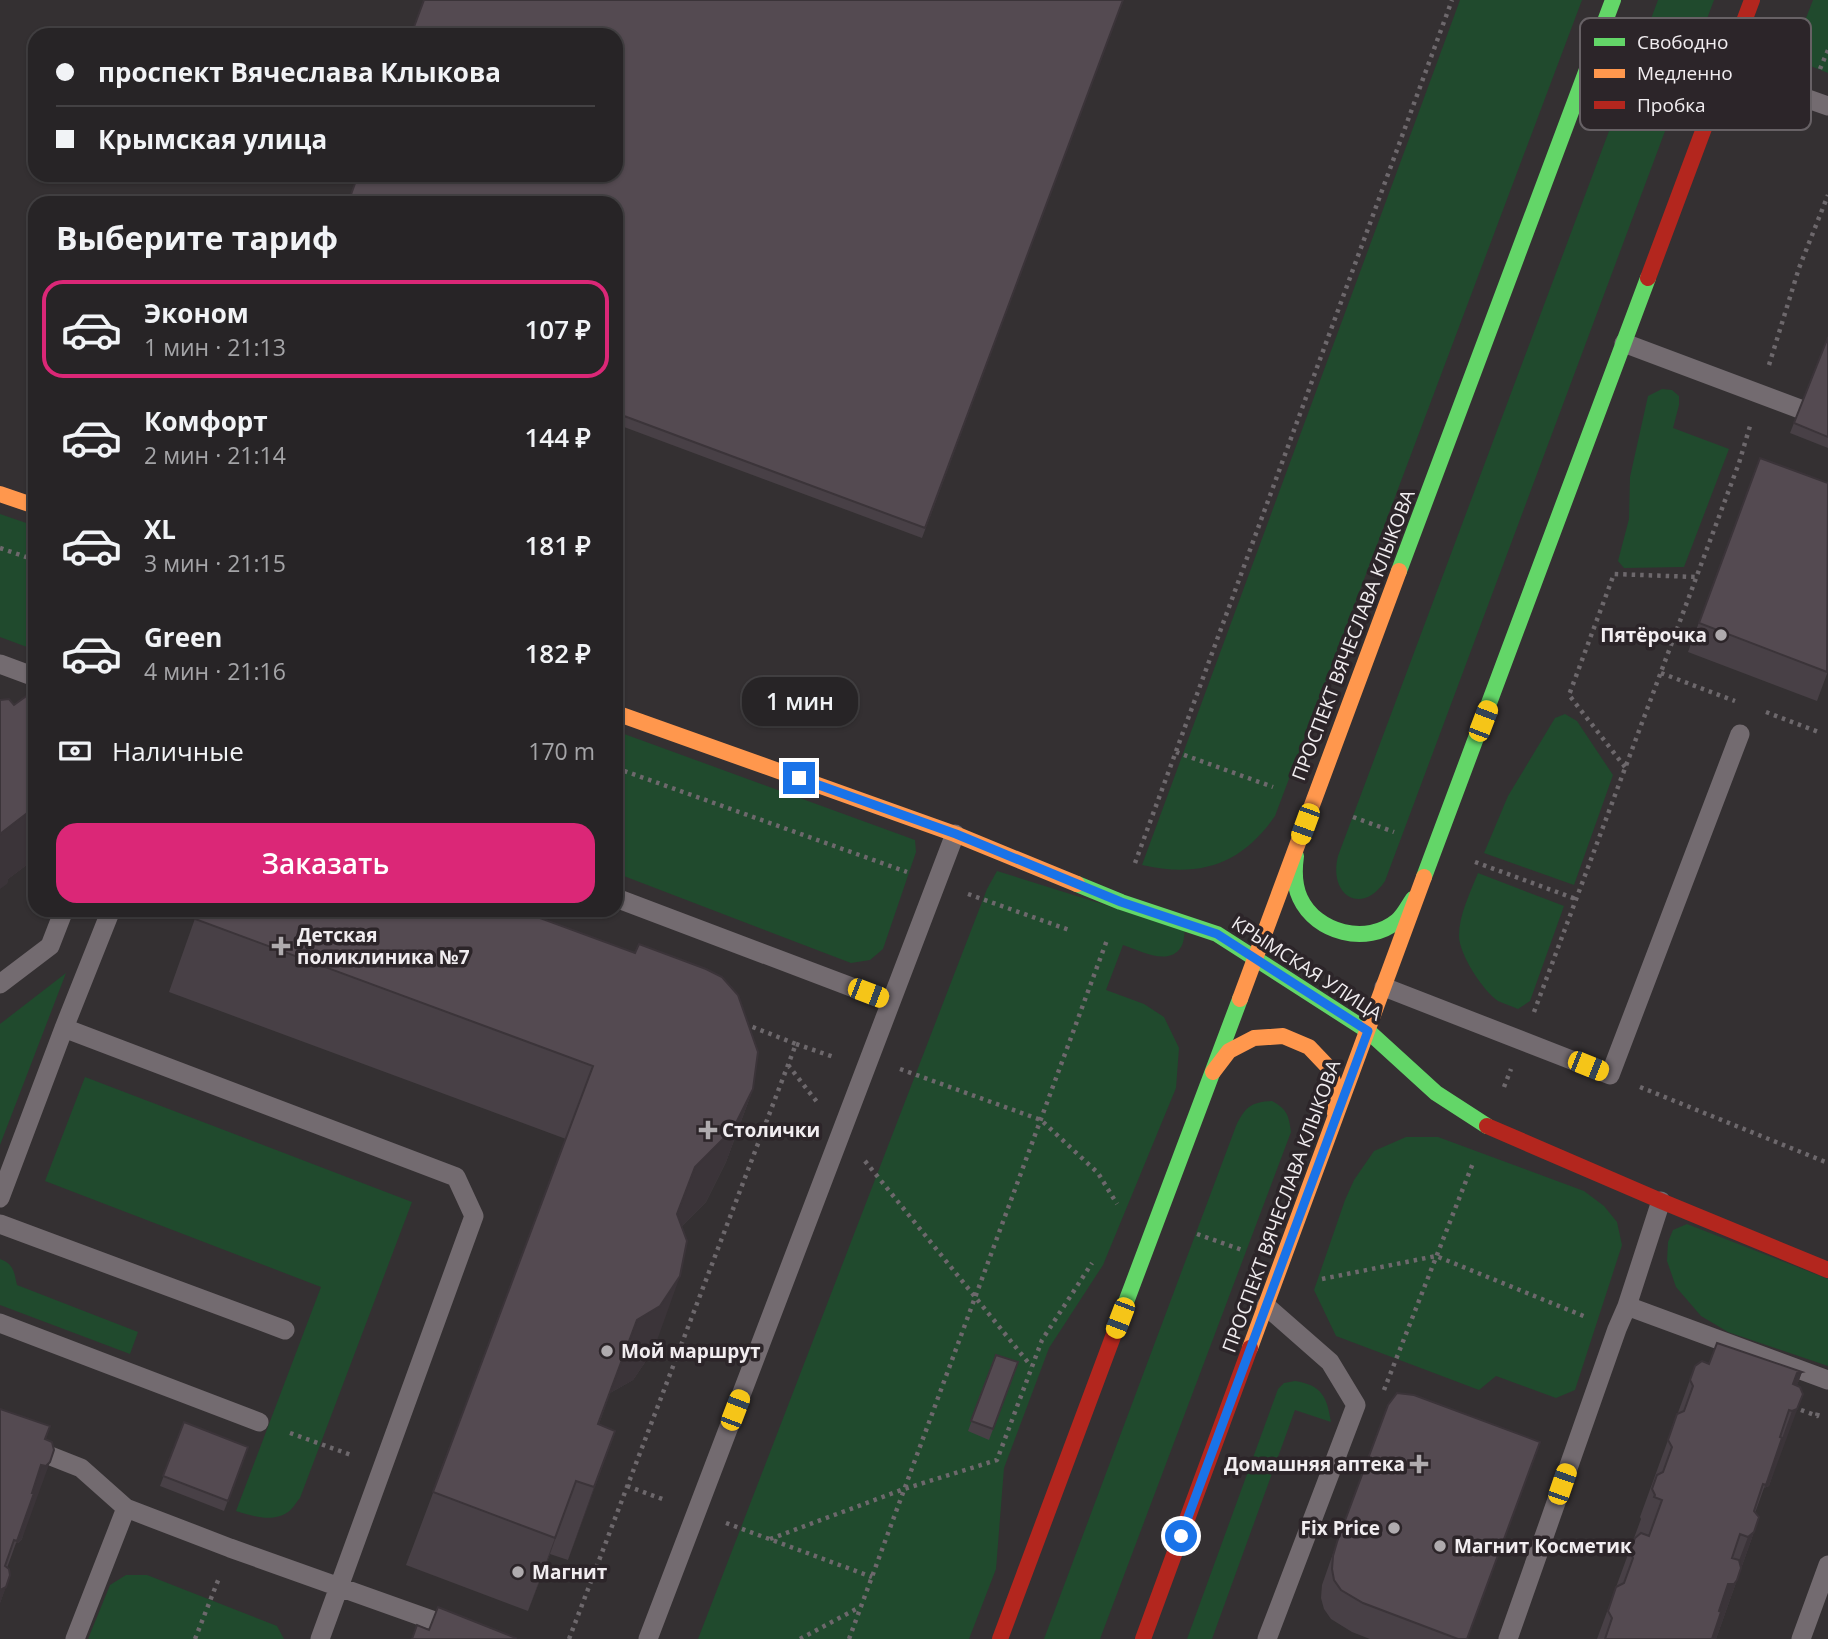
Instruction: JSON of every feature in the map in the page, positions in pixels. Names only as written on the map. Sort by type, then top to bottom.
[{"type":"main road","name":"ПРОСПЕКТ ВЯЧЕСЛАВА КЛЫКОВА","points":[[1606,18],[1613,0]]},
{"type":"main road","name":"ПРОСПЕКТ ВЯЧЕСЛАВА КЛЫКОВА","points":[[1745,18],[1752,0]]},
{"type":"main road","name":"ПРОСПЕКТ ВЯЧЕСЛАВА КЛЫКОВА","points":[[1000,1639],[1580,88]]},
{"type":"main road","name":"ПРОСПЕКТ ВЯЧЕСЛАВА КЛЫКОВА","points":[[1143,1639],[1704,130]]},
{"type":"main road","points":[[0,494],[28,504]]},
{"type":"main road","name":"КРЫМСКАЯ УЛИЦА","points":[[623,715],[956,834],[1121,902],[1217,934],[1368,1031],[1436,1093],[1488,1126],[1828,1270]]},
{"type":"main road","points":[[1296,847],[1294,875],[1300,900],[1315,919],[1336,932],[1356,935],[1380,931],[1398,919],[1420,891]]},
{"type":"main road","points":[[1211,1074],[1229,1051],[1254,1038],[1283,1036],[1309,1047],[1329,1068],[1338,1095],[1334,1123]]},
{"type":"lane","points":[[1811,100],[1828,106]]},
{"type":"lane","points":[[1624,343],[1800,409]]},
{"type":"lane","points":[[0,664],[28,674]]},
{"type":"lane","points":[[1384,987],[1610,1075],[1740,734]]},
{"type":"lane","points":[[648,1639],[956,834]]},
{"type":"lane","points":[[623,901],[891,1002]]},
{"type":"lane","points":[[0,984],[50,946],[61,917]]},
{"type":"lane","points":[[0,1198],[108,917]]},
{"type":"lane","points":[[64,1028],[456,1177],[474,1216],[320,1639]]},
{"type":"lane","points":[[1508,1639],[1617,1329],[1628,1306],[1661,1201]]},
{"type":"lane","points":[[0,1224],[285,1331]]},
{"type":"lane","points":[[1266,1306],[1330,1362],[1356,1405],[1267,1639]]},
{"type":"lane","points":[[1628,1306],[1828,1380]]},
{"type":"lane","points":[[0,1323],[260,1422]]},
{"type":"lane","points":[[0,1436],[81,1468],[127,1508],[230,1548],[485,1639]]},
{"type":"lane","points":[[75,1639],[127,1508]]},
{"type":"lane","points":[[1801,1639],[1828,1565]]},
{"type":"path","points":[[849,1639],[1452,0]]},
{"type":"path","points":[[1382,1396],[1523,1041],[1739,463],[1799,268],[1828,195]]},
{"type":"path","points":[[0,548],[28,558]]},
{"type":"path","points":[[1625,768],[1569,695],[1614,574],[1696,577]]},
{"type":"path","points":[[1176,752],[1576,899]]},
{"type":"path","points":[[623,771],[1079,934]]},
{"type":"path","points":[[569,1639],[796,1044],[744,1024]]},
{"type":"path","points":[[788,1065],[1032,1367]]},
{"type":"path","points":[[1610,1075],[1828,1163]]},
{"type":"path","points":[[770,1539],[904,1489],[997,1460],[1042,1340],[1098,1254]]},
{"type":"path","points":[[260,1422],[383,1466]]},
{"type":"path","points":[[627,1486],[872,1577]]},
{"type":"path","points":[[195,1639],[230,1548]]},
{"type":"path","points":[[800,1639],[861,1607]]},
{"type":"green space","points":[[1460,0],[1582,0],[1275,816],[1248,846],[1217,864],[1182,870],[1142,865]]},
{"type":"green space","points":[[1658,0],[1714,0],[1707,18],[1651,18]]},
{"type":"green space","points":[[1813,0],[1828,0],[1828,73],[1811,66],[1811,18],[1806,18]]},
{"type":"green space","points":[[1609,130],[1665,130],[1385,881],[1376,892],[1367,897],[1349,897],[1338,882],[1338,856]]},
{"type":"green space","points":[[1662,389],[1672,390],[1679,396],[1673,428],[1729,449],[1684,567],[1624,568],[1618,561],[1629,519],[1630,477],[1648,396]]},
{"type":"green space","points":[[0,514],[28,524],[28,647],[0,637]]},
{"type":"green space","points":[[1565,714],[1577,721],[1613,775],[1574,885],[1484,853],[1508,796],[1555,718]]},
{"type":"green space","points":[[623,734],[915,840],[916,852],[883,949],[870,960],[851,963],[623,876]]},
{"type":"green space","points":[[997,871],[1185,930],[1181,947],[1169,956],[1154,955],[1123,945],[1106,990],[1144,1004],[1164,1017],[1179,1048],[1176,1088],[1103,1265],[1049,1348],[1004,1468],[996,1569],[969,1639],[698,1639],[987,889]]},
{"type":"green space","points":[[1478,873],[1564,906],[1530,1001],[1518,1009],[1492,996],[1473,972],[1460,944],[1461,920]]},
{"type":"green space","points":[[66,973],[0,1145],[0,1024]]},
{"type":"green space","points":[[85,1077],[412,1202],[300,1498],[290,1511],[282,1515],[262,1518],[236,1511],[321,1287],[45,1181]]},
{"type":"green space","points":[[1272,1101],[1286,1114],[1291,1132],[1100,1639],[1044,1639],[1236,1126],[1242,1114],[1250,1107]]},
{"type":"green space","points":[[1406,1137],[1438,1137],[1584,1191],[1604,1206],[1617,1222],[1622,1245],[1575,1390],[1556,1398],[1496,1376],[1479,1390],[1336,1336],[1314,1290],[1345,1200],[1354,1180],[1374,1151]]},
{"type":"green space","points":[[1687,1224],[1828,1279],[1828,1366],[1728,1332],[1701,1316],[1676,1287],[1667,1261],[1668,1242],[1673,1230]]},
{"type":"green space","points":[[0,1259],[11,1266],[17,1285],[138,1332],[130,1354],[0,1305]]},
{"type":"green space","points":[[1295,1381],[1311,1386],[1322,1394],[1331,1422],[1295,1410],[1212,1639],[1187,1639],[1278,1389],[1284,1383]]},
{"type":"green space","points":[[126,1575],[147,1575],[277,1626],[284,1639],[88,1639],[110,1585]]},
{"type":"building","points":[[424,0],[1123,0],[925,528],[623,416],[623,196],[350,196],[356,182],[623,182],[623,28],[414,28]]},
{"type":"building","points":[[1828,337],[1828,437],[1794,423]]},
{"type":"building","points":[[1760,458],[1828,483],[1827,672],[1699,623]]},
{"type":"building","points":[[28,695],[28,812],[0,834],[0,700],[9,699],[14,705]]},
{"type":"building","points":[[537,917],[635,953],[639,944],[706,969],[722,977],[738,995],[758,1052],[753,1089],[733,1129],[695,1167],[677,1214],[687,1241],[680,1276],[660,1306],[637,1320],[598,1424],[615,1431],[594,1487],[576,1481],[555,1538],[433,1492],[593,1066],[195,919]]},
{"type":"building","points":[[1717,1343],[1802,1372],[1797,1373],[1793,1384],[1800,1387],[1803,1394],[1797,1409],[1789,1410],[1766,1485],[1763,1484],[1754,1511],[1759,1517],[1754,1532],[1748,1537],[1740,1534],[1732,1558],[1739,1560],[1741,1568],[1737,1580],[1734,1584],[1728,1584],[1712,1639],[1605,1639],[1612,1618],[1608,1611],[1616,1587],[1624,1583],[1633,1558],[1630,1552],[1635,1538],[1641,1533],[1649,1536],[1662,1500],[1654,1497],[1652,1489],[1657,1475],[1663,1472],[1672,1447],[1668,1440],[1677,1414],[1684,1411],[1693,1386],[1690,1380],[1695,1366],[1702,1361],[1709,1364]]},
{"type":"building","points":[[996,1355],[1018,1362],[993,1429],[971,1421]]},
{"type":"building","points":[[1397,1393],[1414,1395],[1540,1442],[1467,1639],[1458,1639],[1363,1603],[1341,1590],[1334,1580],[1333,1556],[1337,1542],[1388,1405]]},
{"type":"building","points":[[0,1409],[50,1426],[45,1439],[52,1442],[54,1450],[50,1462],[46,1466],[41,1465],[17,1541],[14,1540],[5,1566],[10,1575],[6,1587],[0,1590]]},
{"type":"building","points":[[184,1422],[248,1447],[228,1501],[163,1476]]},
{"type":"building","points":[[438,1607],[516,1638],[412,1639],[417,1625],[429,1630]]},
{"type":"traffic: fast","points":[[1606,18],[1613,0]]},
{"type":"traffic: fast","points":[[1399,571],[1580,88]]},
{"type":"traffic: fast","points":[[1424,877],[1648,278]]},
{"type":"traffic: fast","points":[[1296,856],[1295,877],[1300,898],[1318,920],[1343,932],[1357,934],[1385,929],[1399,919],[1413,899]]},
{"type":"traffic: fast","points":[[1077,884],[1121,902],[1217,934],[1368,1031],[1436,1093],[1487,1126]]},
{"type":"traffic: fast","points":[[1117,1326],[1240,999]]},
{"type":"traffic: slow","points":[[0,494],[28,504]]},
{"type":"traffic: slow","points":[[1240,999],[1399,571]]},
{"type":"traffic: slow","points":[[623,715],[955,834],[1077,884]]},
{"type":"traffic: slow","points":[[1250,1348],[1424,877]]},
{"type":"traffic: slow","points":[[1213,1072],[1229,1051],[1254,1038],[1283,1036],[1309,1047],[1329,1068],[1337,1095],[1335,1114]]},
{"type":"traffic: jam","points":[[1745,18],[1752,0]]},
{"type":"traffic: jam","points":[[1648,278],[1703,130]]},
{"type":"traffic: jam","points":[[1487,1126],[1828,1270]]},
{"type":"traffic: jam","points":[[1000,1639],[1117,1326]]},
{"type":"traffic: jam","points":[[1143,1639],[1250,1348]]},
{"type":"place","name":"Пятёрочка","points":[[1721,635]]},
{"type":"place","name":"Детская поликлиника №7","points":[[281,946]]},
{"type":"place","name":"Столички","points":[[708,1130]]},
{"type":"place","name":"Мой маршрут","points":[[607,1351]]},
{"type":"place","name":"Домашняя аптека","points":[[1419,1464]]},
{"type":"place","name":"Fix Price","points":[[1394,1528]]},
{"type":"place","name":"Магнит Косметик","points":[[1440,1546]]},
{"type":"place","name":"Магнит","points":[[518,1572]]},
{"type":"route","points":[[799,778],[956,834],[1121,902],[1217,934],[1368,1031],[1181,1536]]}]
